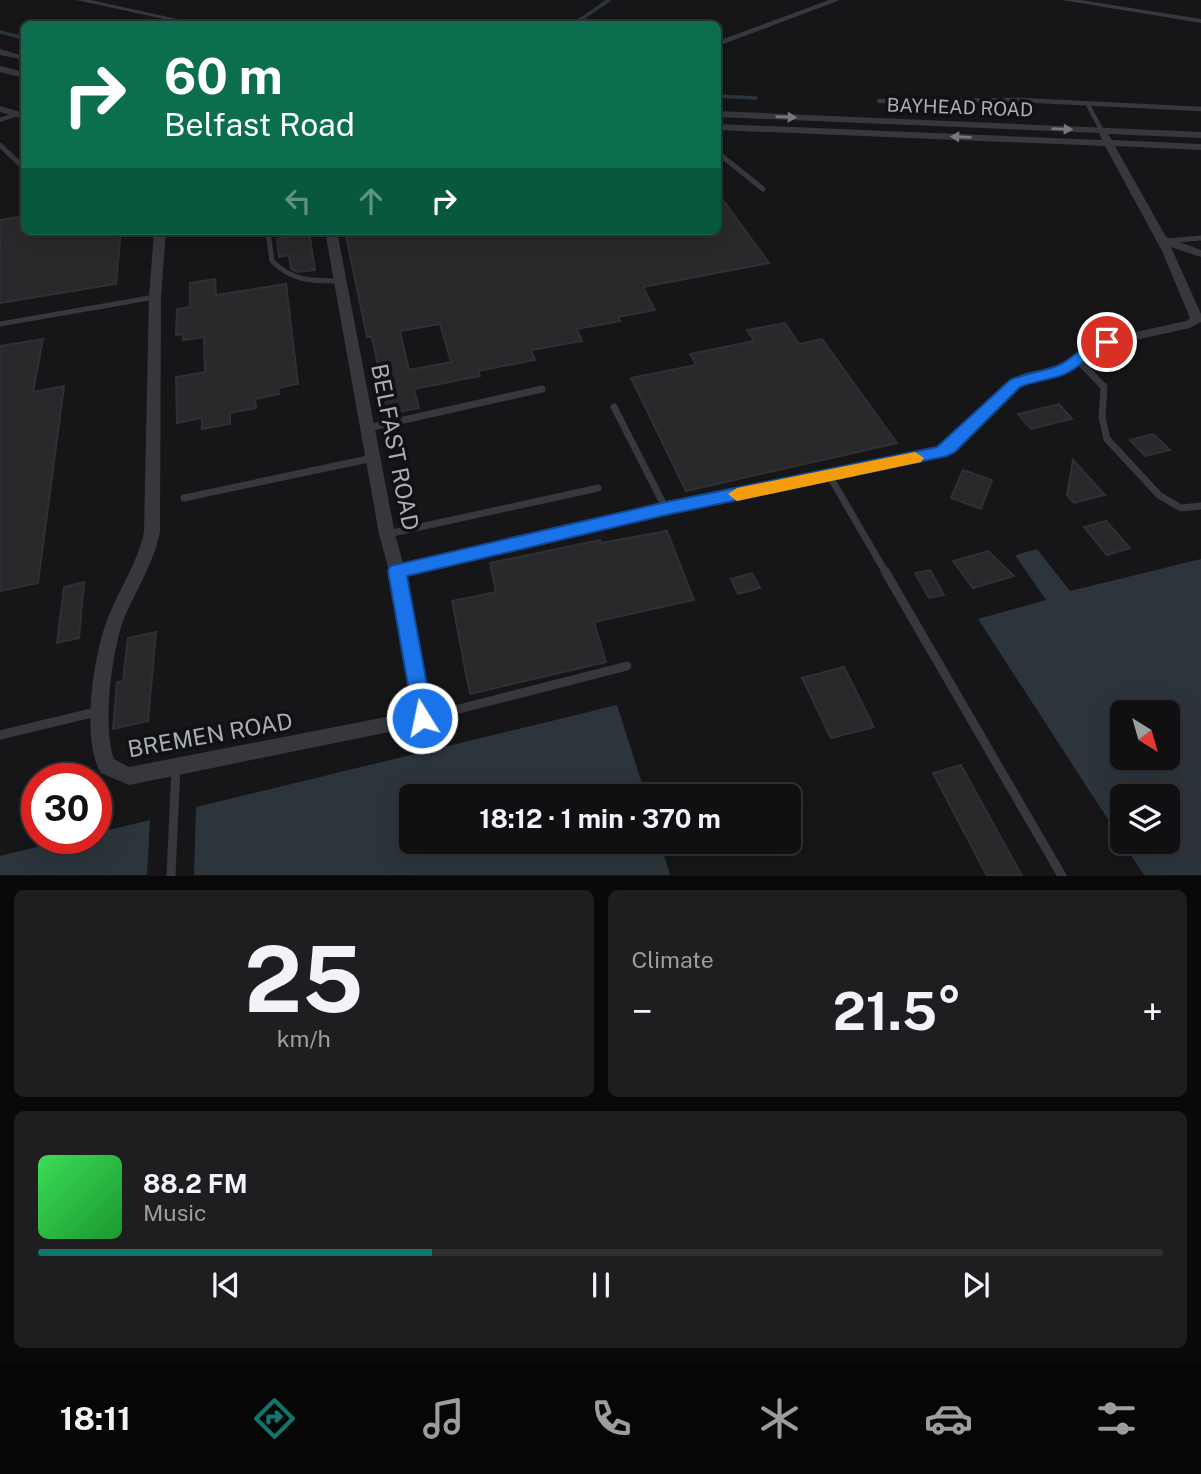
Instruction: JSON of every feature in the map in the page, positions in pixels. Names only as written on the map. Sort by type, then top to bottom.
[{"type":"street","points":[[80,0],[182,21]]},
{"type":"street","points":[[721,43],[836,0]]},
{"type":"street","points":[[1066,0],[1201,21]]},
{"type":"street","points":[[0,52],[21,57]]},
{"type":"street","points":[[0,69],[21,74]]},
{"type":"street","points":[[0,110],[21,115]]},
{"type":"street","name":"BAYHEAD ROAD","points":[[721,114],[1201,135]]},
{"type":"street","name":"BAYHEAD ROAD","points":[[721,127],[1201,147]]},
{"type":"street","points":[[422,718],[397,571],[666,509],[941,452],[950,448],[1015,383],[1030,376],[1063,369],[1094,345],[1190,324],[1199,319],[1168,251],[1102,131]]},
{"type":"street","name":"BREMEN ROAD","points":[[160,235],[155,298],[150,548],[113,625],[100,711],[105,762],[113,771],[129,776],[422,718]]},
{"type":"street","name":"BELFAST ROAD","points":[[332,235],[387,534],[397,571]]},
{"type":"street","points":[[1162,240],[1201,254]]},
{"type":"lane","points":[[879,101],[992,100],[1201,109]]},
{"type":"lane","points":[[1087,103],[1102,131]]},
{"type":"lane","points":[[0,120],[21,115]]},
{"type":"lane","points":[[0,145],[21,165]]},
{"type":"lane","points":[[721,154],[763,189]]},
{"type":"lane","points":[[269,235],[272,261],[288,276],[301,282],[341,281]]},
{"type":"lane","points":[[1162,240],[1201,238]]},
{"type":"lane","points":[[0,324],[155,298]]},
{"type":"lane","points":[[1077,359],[1104,387],[1102,417],[1107,439],[1159,495],[1181,508],[1201,506]]},
{"type":"lane","points":[[368,428],[542,389]]},
{"type":"lane","points":[[614,407],[666,509]]},
{"type":"lane","points":[[184,498],[373,458]]},
{"type":"lane","points":[[829,475],[1062,876]]},
{"type":"lane","points":[[387,534],[598,488]]},
{"type":"lane","points":[[422,718],[627,667]]},
{"type":"lane","points":[[0,735],[100,711]]},
{"type":"lane","points":[[171,876],[176,766]]},
{"type":"shaded area","points":[[1037,549],[1070,591],[1201,559],[1201,875],[1144,875],[1130,854],[1180,854],[1180,784],[1110,784],[1110,822],[978,619],[1046,600],[1015,555]]},
{"type":"shaded area","points":[[617,705],[642,784],[399,784],[399,854],[664,854],[670,875],[194,875],[196,807]]},
{"type":"shaded area","points":[[150,820],[147,875],[0,875],[0,856],[21,851],[21,854],[112,854],[112,829]]},
{"type":"building","points":[[721,197],[769,263],[643,287],[655,310],[618,317],[620,321],[577,329],[582,341],[531,350],[535,360],[478,371],[480,376],[414,389],[419,408],[388,414],[372,337],[367,337],[346,235],[721,235]],"holes":[[[440,324],[451,362],[409,370],[400,331]]]},
{"type":"building","points":[[21,216],[21,235],[121,235],[116,284],[0,303],[0,220]]},
{"type":"building","points":[[310,235],[315,270],[297,272],[291,269],[289,255],[279,257],[277,239]]},
{"type":"building","points":[[215,279],[216,295],[286,284],[298,384],[278,388],[279,394],[255,399],[256,408],[230,413],[230,424],[202,429],[202,418],[177,423],[176,377],[205,372],[204,337],[183,340],[183,334],[176,335],[177,309],[190,307],[190,283]]},
{"type":"building","points":[[785,323],[799,344],[822,339],[897,443],[686,491],[631,378],[696,365],[690,354],[754,341],[747,330]]},
{"type":"building","points":[[43,339],[33,392],[64,386],[38,583],[0,591],[0,346]]},
{"type":"building","points":[[1059,404],[1072,419],[1031,429],[1018,414]]},
{"type":"building","points":[[1153,434],[1170,450],[1145,456],[1130,440]]},
{"type":"building","points":[[1073,460],[1105,495],[1074,503],[1067,495]]},
{"type":"building","points":[[963,470],[992,480],[981,509],[951,498]]},
{"type":"building","points":[[1106,521],[1130,548],[1107,555],[1084,527]]},
{"type":"building","points":[[667,531],[694,600],[594,622],[606,662],[470,694],[452,601],[496,592],[490,563],[600,540],[601,543]]},
{"type":"building","points":[[988,551],[1014,576],[973,588],[953,561]]},
{"type":"building","points":[[930,570],[944,595],[929,598],[915,573]]},
{"type":"building","points":[[752,573],[760,588],[738,594],[731,579]]},
{"type":"building","points":[[84,582],[79,638],[57,643],[64,587]]},
{"type":"building","points":[[156,632],[148,721],[113,729],[117,682],[123,681],[128,638]]},
{"type":"building","points":[[844,667],[874,727],[831,738],[802,678]]},
{"type":"building","points":[[961,765],[1022,876],[987,876],[933,773]]},
{"type":"waterway","points":[[578,21],[609,0]]},
{"type":"waterway","points":[[0,32],[21,37]]},
{"type":"waterway","points":[[721,96],[756,98]]},
{"type":"slow traffic","points":[[737,494],[915,458]]},
{"type":"route","points":[[422,718],[397,571],[666,509],[941,452],[950,448],[1015,383],[1030,376],[1063,369],[1094,345],[1107,342]]}]
